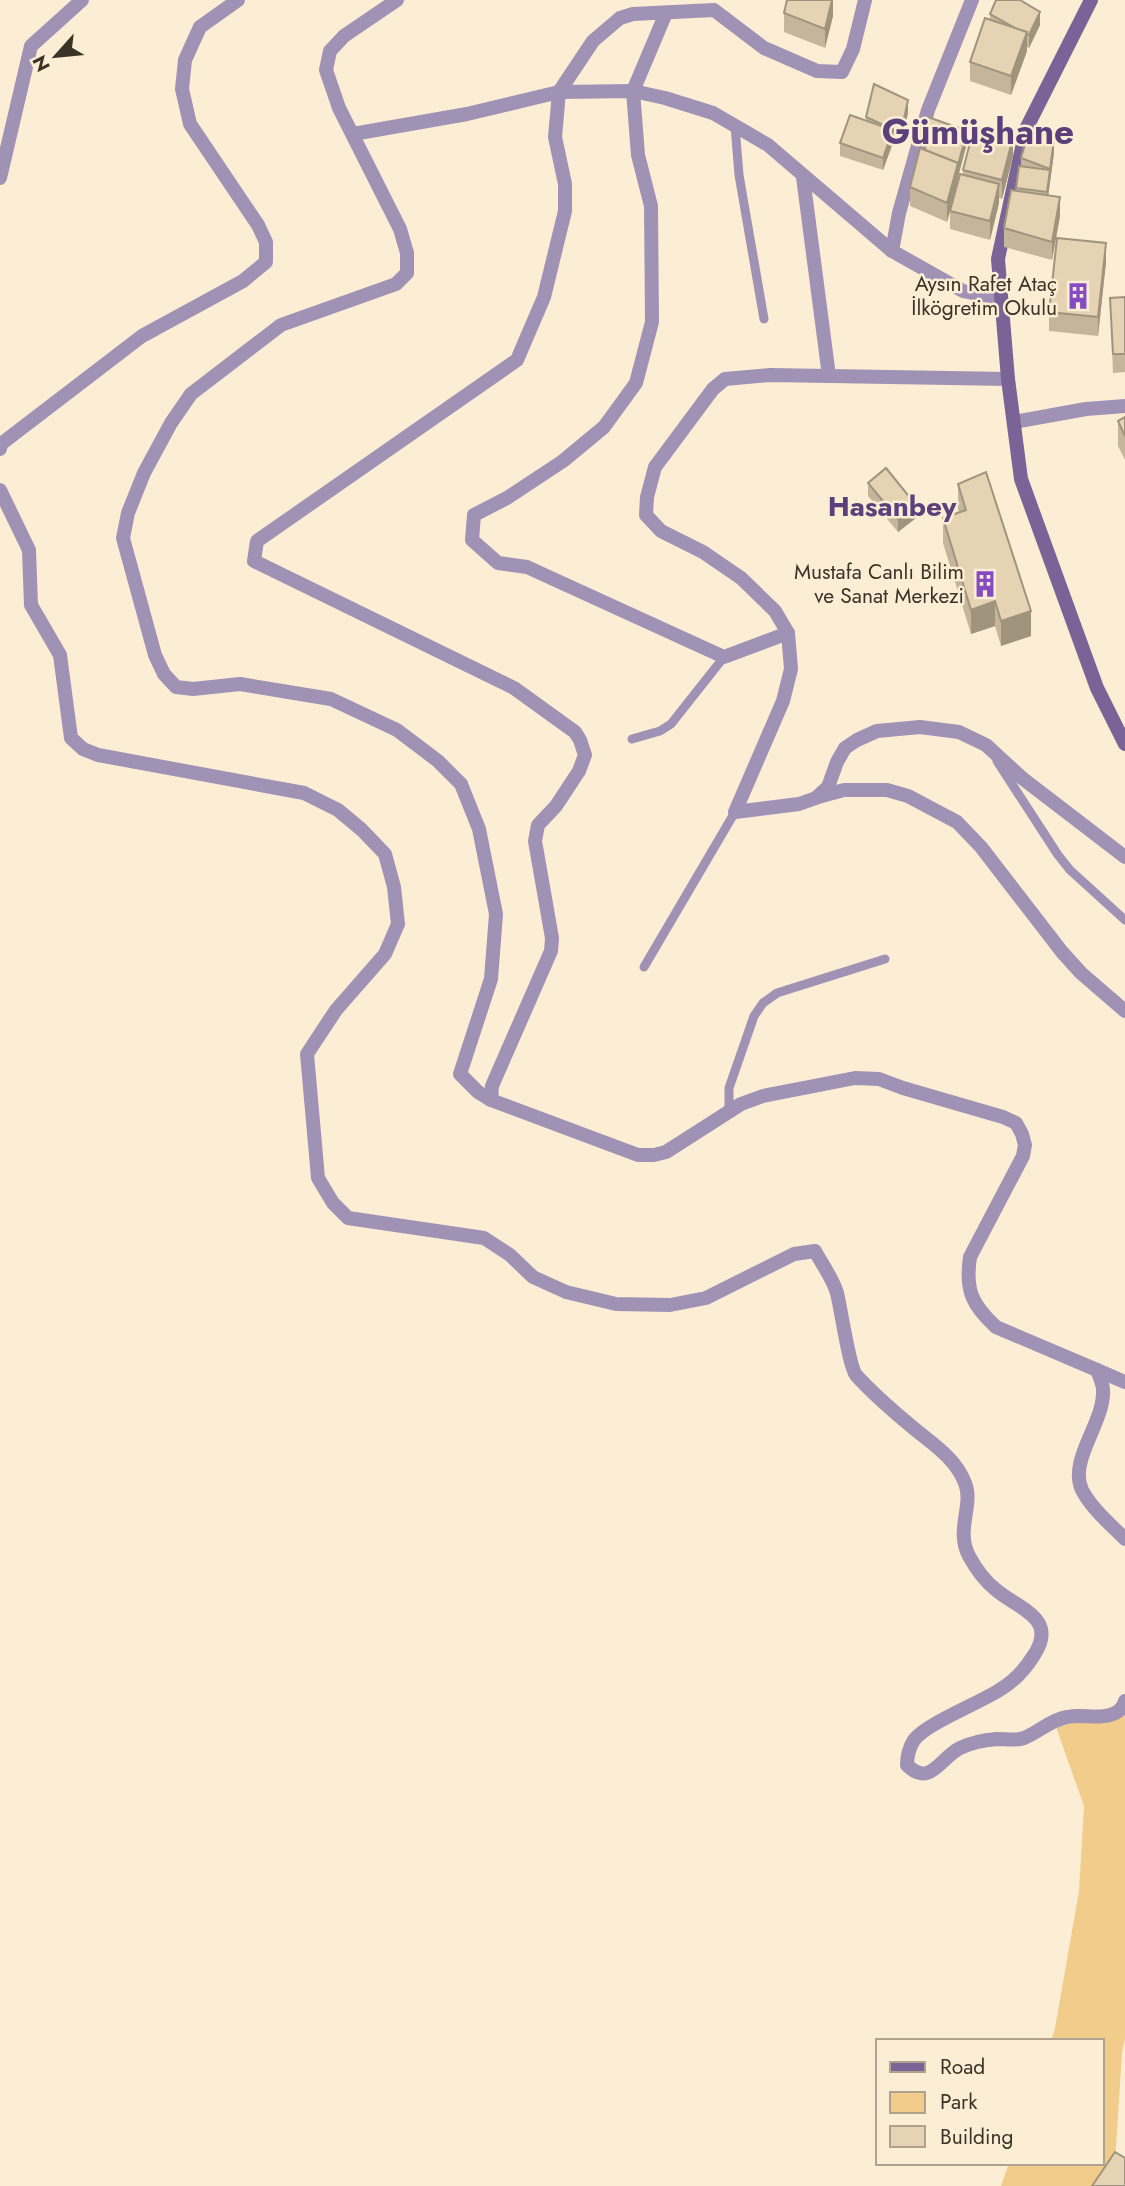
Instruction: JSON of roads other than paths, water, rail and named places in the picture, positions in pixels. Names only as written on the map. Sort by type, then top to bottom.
[{"type":"main road","points":[[1091,0],[1026,129],[998,260],[1008,379],[1021,479],[1097,688],[1125,744]]},
{"type":"street","points":[[0,178],[30,46],[82,0]]},
{"type":"street","points":[[0,449],[1,444],[142,336],[243,281],[266,262],[266,242],[262,233],[190,124],[182,89],[185,60],[200,27],[238,0]]},
{"type":"street","points":[[397,0],[344,36],[330,51],[326,70],[332,89],[400,229],[407,253],[407,272],[396,284],[281,325],[191,394],[170,423],[128,513],[123,538],[155,655],[164,674],[176,687],[193,689],[240,684],[331,699],[397,730],[438,761],[461,784],[480,829],[496,914],[491,979],[460,1074],[478,1092],[491,1100],[638,1155],[666,1152],[741,1104],[762,1096],[855,1078],[879,1079],[990,1112],[1016,1123],[1025,1146],[1023,1156],[970,1257],[968,1289],[984,1316],[996,1328],[1125,1382]]},
{"type":"street","points":[[491,1100],[492,1086],[551,951],[552,939],[536,841],[538,825],[556,806],[579,771],[585,755],[580,740],[575,732],[514,688],[254,561],[257,541],[517,359],[544,297],[565,211],[565,184],[555,136],[559,92],[593,41],[620,19],[633,14],[714,10],[764,48],[817,71],[842,72],[853,49],[865,0]]},
{"type":"street","points":[[892,251],[899,213],[928,110],[972,0]]},
{"type":"street","points":[[666,13],[633,91],[638,155],[652,206],[652,322],[636,383],[604,427],[563,461],[474,516],[472,540],[498,563],[527,567],[724,657],[788,633]]},
{"type":"street","points":[[353,134],[467,114],[559,92],[633,91],[665,98],[713,113],[768,145],[892,251],[963,291],[1001,299]]},
{"type":"street","points":[[803,177],[829,376]]},
{"type":"street","points":[[735,812],[783,701],[791,669],[788,633],[775,611],[741,578],[703,552],[661,531],[646,515],[647,497],[655,467],[713,389],[725,379],[770,375],[1008,379]]},
{"type":"street","points":[[1014,422],[1125,406]]},
{"type":"street","points":[[0,490],[29,550],[31,605],[60,655],[71,738],[83,749],[98,755],[304,793],[338,810],[385,854],[394,887],[398,924],[385,954],[337,1010],[307,1054],[318,1178],[333,1203],[348,1218],[365,1222],[484,1238],[510,1255],[533,1277],[566,1292],[616,1304],[670,1305],[706,1298],[794,1254],[815,1251],[836,1290],[854,1373],[957,1468],[967,1486],[967,1506],[962,1532],[968,1555],[996,1591],[1024,1608],[1041,1628],[1041,1643],[1019,1675],[986,1699],[927,1730],[915,1740],[907,1755],[907,1765],[915,1773],[925,1774],[934,1771],[960,1748],[978,1742],[1026,1738],[1065,1717],[1108,1716],[1118,1712],[1125,1701]]},
{"type":"street","points":[[816,798],[828,787],[845,748],[857,740],[877,731],[920,727],[959,732],[986,745],[1022,778],[1125,857]]},
{"type":"street","points":[[735,812],[799,804],[844,790],[887,790],[908,796],[957,822],[981,847],[1062,952],[1081,973],[1125,1011]]},
{"type":"street","points":[[1097,1370],[1103,1387],[1103,1400],[1078,1471],[1080,1487],[1091,1505],[1125,1539]]},
{"type":"lane","points":[[735,127],[739,175],[764,319]]},
{"type":"lane","points":[[632,739],[660,731],[671,724],[724,657]]},
{"type":"lane","points":[[986,745],[1064,862],[1125,920]]},
{"type":"lane","points":[[644,967],[735,812]]},
{"type":"lane","points":[[729,1112],[729,1088],[754,1016],[762,1003],[777,993],[885,959]]},
{"type":"place","name":"Aysın Rafet Ataç İlkögretim Okulu","points":[[1078,296]]},
{"type":"place","name":"Mustafa Canlı Bilim ve Sanat Merkezi","points":[[985,584]]},
{"type":"district","name":"Gümüşhane","points":[[978,132]]},
{"type":"district","name":"Hasanbey","points":[[892,506]]}]
